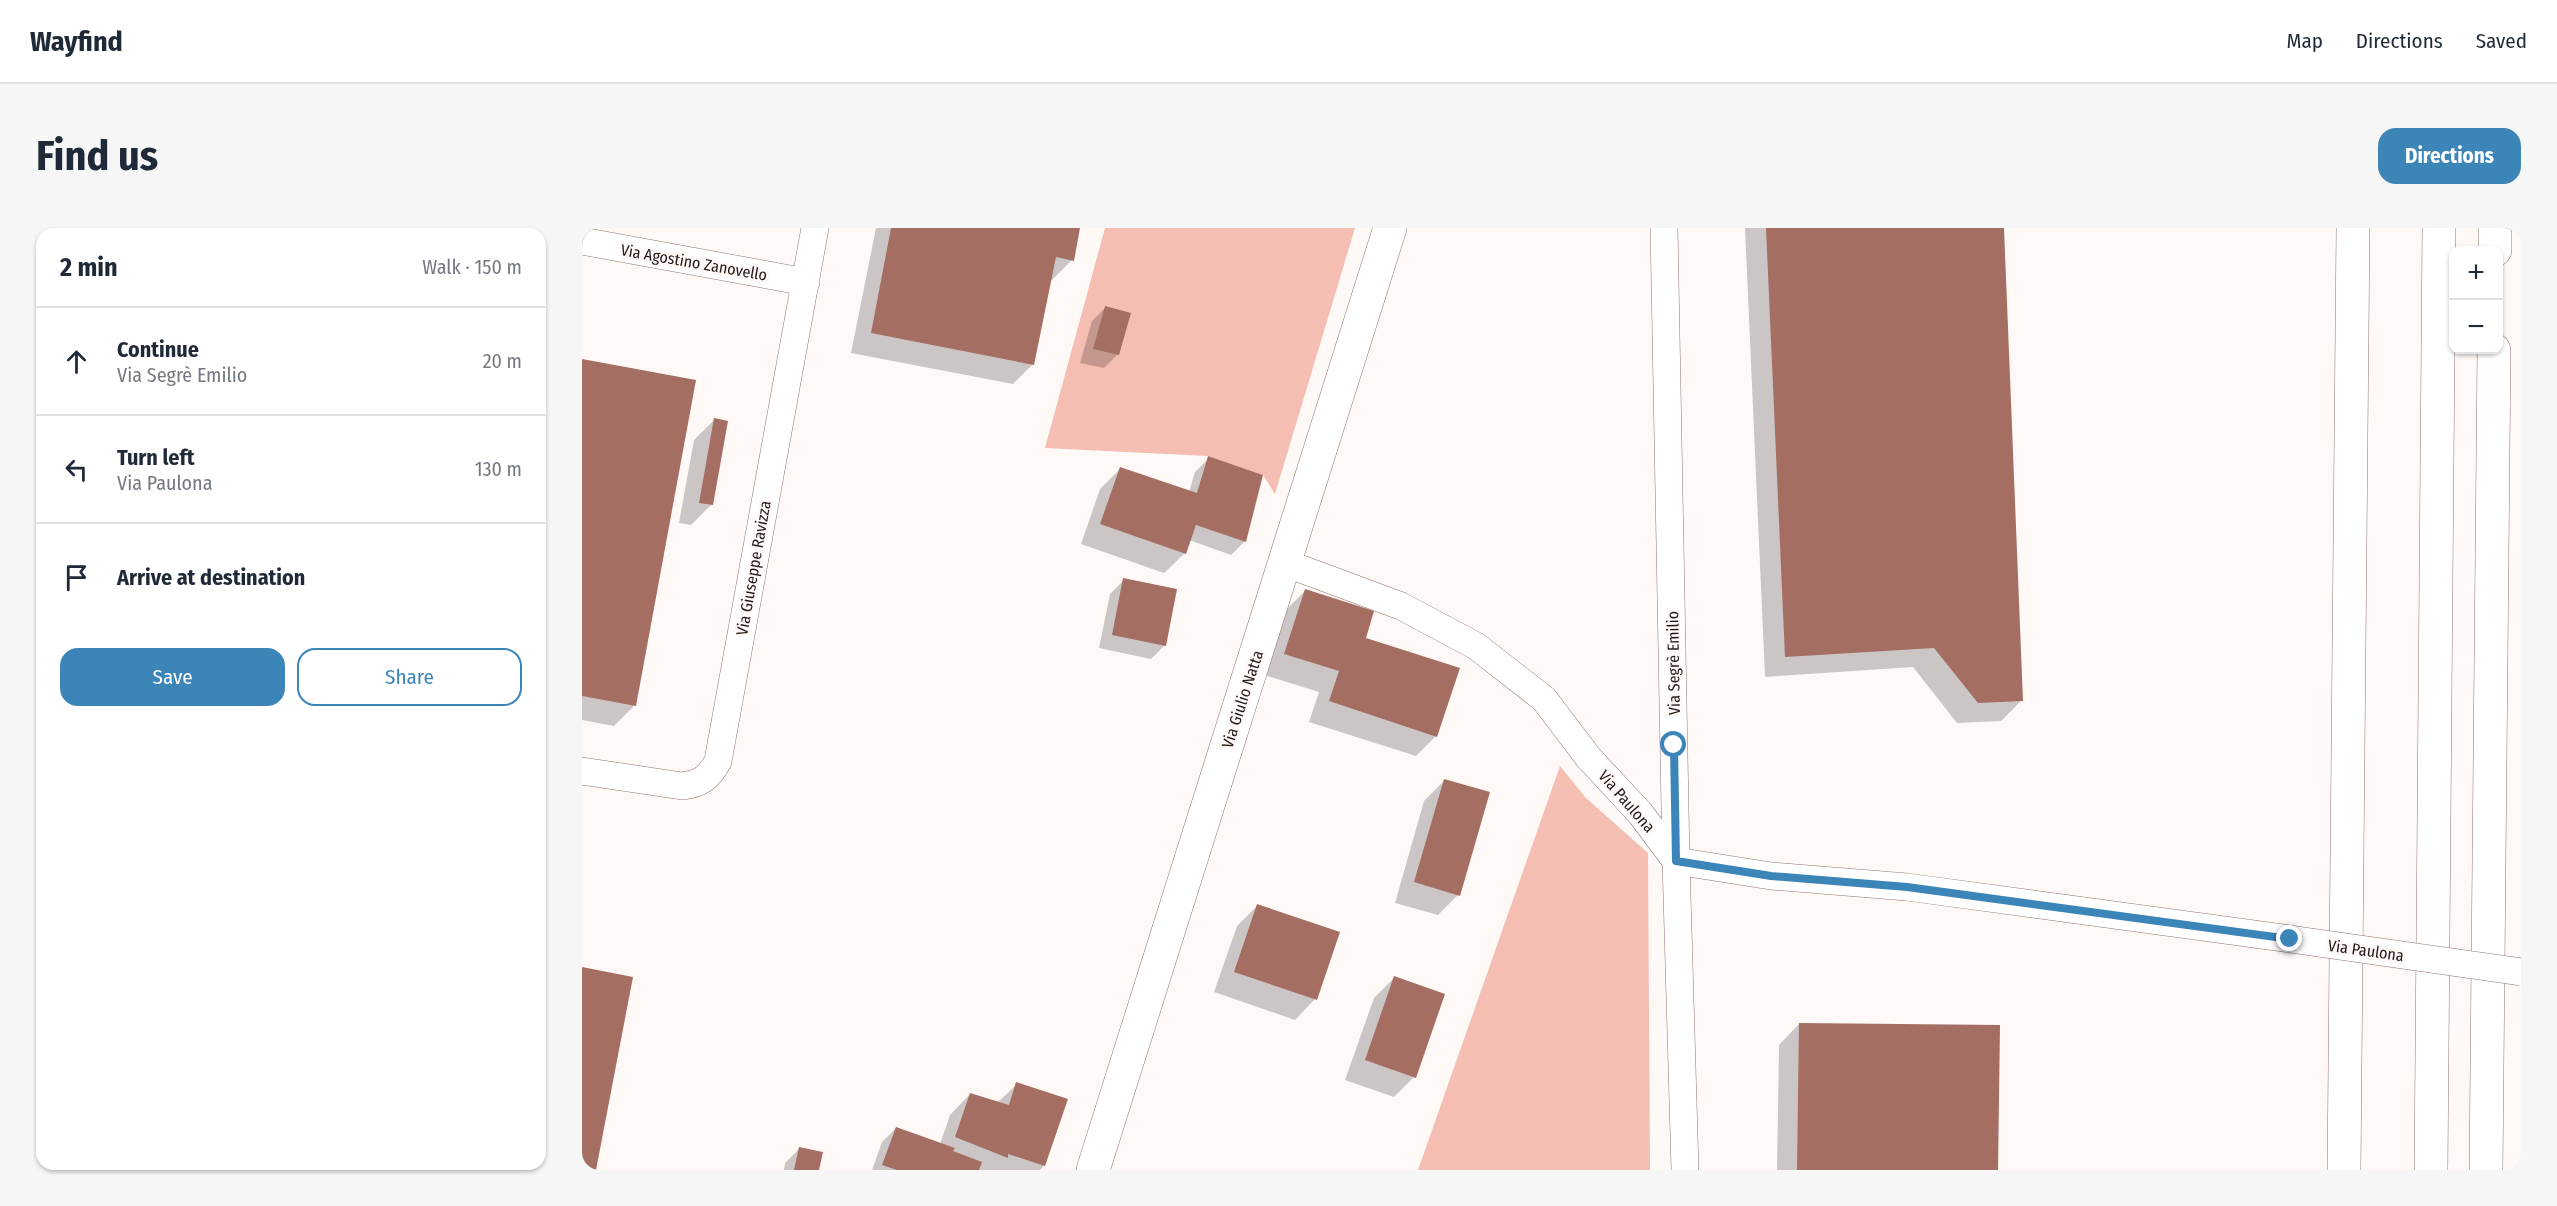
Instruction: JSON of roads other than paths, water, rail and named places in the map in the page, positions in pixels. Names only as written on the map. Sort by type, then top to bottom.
[{"type":"main road","name":"Via Giulio Natta","points":[[1093,1170],[1390,228]]},
{"type":"main road","points":[[2344,1170],[2353,228]]},
{"type":"main road","points":[[2431,1170],[2431,919],[2439,228]]},
{"type":"main road","points":[[2495,228],[2495,246]]},
{"type":"main road","points":[[2486,1170],[2494,354]]},
{"type":"street","name":"Via Giuseppe Ravizza","points":[[582,771],[682,786],[694,785],[706,779],[718,761],[815,228]]},
{"type":"street","name":"Via Segrè Emilio","points":[[1664,228],[1676,861],[1685,1170]]},
{"type":"street","name":"Via Agostino Zanovello","points":[[582,241],[806,282]]},
{"type":"street","name":"Via Paulona","points":[[1285,563],[1401,606],[1476,646],[1544,699],[1588,757],[1640,813],[1676,861],[1771,876],[1907,887],[2521,972]]}]
